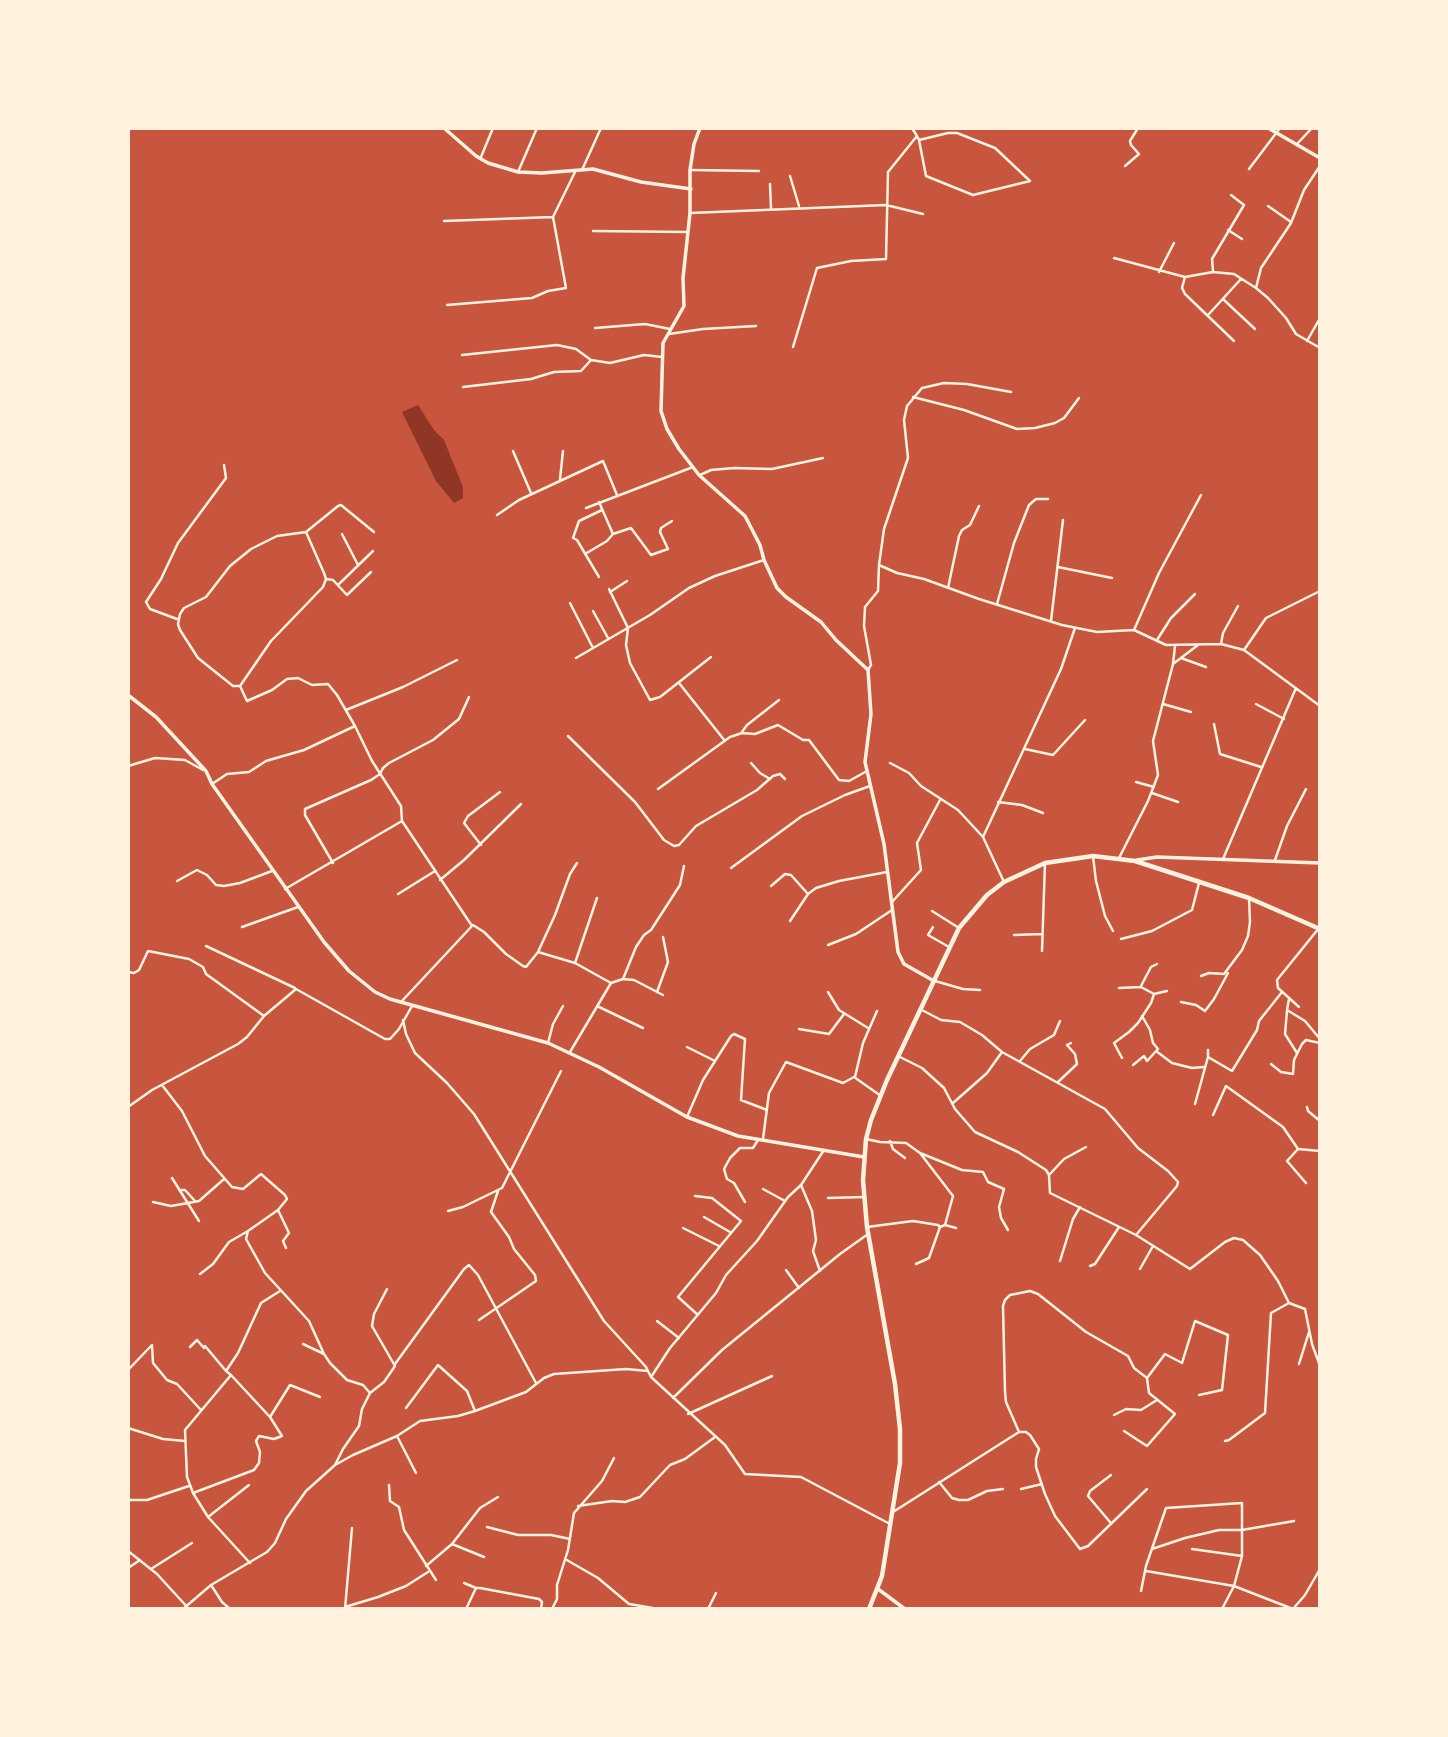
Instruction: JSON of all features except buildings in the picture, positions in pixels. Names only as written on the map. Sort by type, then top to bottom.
[{"type":"main road","points":[[869,1609],[878,1589],[893,1512],[900,1463],[901,1429],[868,1231],[864,1197],[866,1139],[881,1096],[959,928],[987,895],[1004,882],[1045,863],[1093,856],[1135,861],[1199,881],[1249,898],[1320,928]]},
{"type":"street","points":[[444,128],[488,163],[518,172],[602,171],[641,182],[691,189]]},
{"type":"street","points":[[481,158],[493,128]]},
{"type":"street","points":[[518,172],[537,128]]},
{"type":"street","points":[[582,170],[601,128]]},
{"type":"street","points":[[674,128],[683,128]]},
{"type":"street","points":[[692,128],[700,129],[690,170],[684,306],[666,335],[662,357],[661,411],[678,449],[699,475],[745,516],[782,593],[821,622],[868,670]]},
{"type":"street","points":[[1125,166],[1139,154],[1130,141],[1138,128]]},
{"type":"street","points":[[1268,128],[1320,158]]},
{"type":"street","points":[[1249,169],[1280,128]]},
{"type":"street","points":[[1297,144],[1312,128]]},
{"type":"street","points":[[793,347],[817,268],[886,258],[888,172],[918,138],[957,133],[995,148],[1030,181],[973,195],[926,176],[918,138],[914,129]]},
{"type":"street","points":[[1256,288],[1261,268],[1291,223],[1304,190],[1320,166]]},
{"type":"street","points":[[447,305],[532,298],[548,291],[566,288],[553,217],[576,170]]},
{"type":"street","points":[[690,170],[759,171]]},
{"type":"street","points":[[790,176],[799,208]]},
{"type":"street","points":[[770,184],[771,208]]},
{"type":"street","points":[[1213,272],[1212,259],[1244,205],[1231,195]]},
{"type":"street","points":[[690,212],[886,205],[923,214]]},
{"type":"street","points":[[1268,206],[1291,223]]},
{"type":"street","points":[[444,221],[553,217]]},
{"type":"street","points":[[1228,230],[1242,239]]},
{"type":"street","points":[[593,231],[688,232]]},
{"type":"street","points":[[1159,272],[1174,243]]},
{"type":"street","points":[[1114,258],[1185,278],[1213,272],[1234,274],[1256,288],[1286,318],[1296,334],[1320,348]]},
{"type":"street","points":[[1185,278],[1182,288],[1185,294],[1234,341]]},
{"type":"street","points":[[1208,316],[1241,279]]},
{"type":"street","points":[[1223,299],[1255,329]]},
{"type":"street","points":[[1307,341],[1320,318]]},
{"type":"street","points":[[595,328],[645,324],[670,329]]},
{"type":"street","points":[[666,335],[703,329],[756,326]]},
{"type":"street","points":[[462,355],[557,345],[576,349],[591,360],[610,363],[644,355],[662,357]]},
{"type":"street","points":[[463,387],[531,379],[554,372],[581,371],[591,360]]},
{"type":"street","points":[[980,990],[963,989],[934,981],[901,959],[884,844],[867,771],[866,752],[871,714],[868,670],[872,665],[864,626],[865,607],[878,592],[884,528],[908,458],[904,412],[913,397],[927,386],[944,383],[1011,392]]},
{"type":"street","points":[[913,397],[1017,429],[1055,423],[1064,418],[1079,398]]},
{"type":"street","points":[[513,451],[531,495]]},
{"type":"street","points":[[560,481],[563,451]]},
{"type":"street","points":[[699,475],[711,470],[734,468],[772,469],[823,458]]},
{"type":"street","points":[[497,515],[531,495],[603,461],[617,495]]},
{"type":"street","points":[[178,620],[149,608],[146,601],[161,579],[178,543],[226,478],[224,465]]},
{"type":"street","points":[[586,508],[693,467]]},
{"type":"street","points":[[1134,629],[1159,573],[1201,495]]},
{"type":"street","points":[[997,604],[1014,543],[1029,505],[1036,499],[1048,499]]},
{"type":"street","points":[[599,502],[613,534]]},
{"type":"street","points":[[240,686],[233,686],[198,658],[180,630],[178,620],[184,608],[206,597],[230,566],[251,549],[277,536],[306,532],[341,505],[374,532]]},
{"type":"street","points":[[948,587],[959,536],[962,530],[970,525],[979,506]]},
{"type":"street","points":[[599,577],[577,540],[572,538],[579,521],[602,510]]},
{"type":"street","points":[[1051,621],[1063,520]]},
{"type":"street","points":[[584,555],[607,541],[613,534],[631,528],[651,555],[657,554],[668,549],[660,532],[661,528],[672,521]]},
{"type":"street","points":[[240,686],[271,641],[317,595],[326,579],[306,532]]},
{"type":"street","points":[[342,534],[358,565]]},
{"type":"street","points":[[338,585],[373,551]]},
{"type":"street","points":[[576,658],[702,581],[764,560]]},
{"type":"street","points":[[879,565],[897,573],[925,579],[1075,628],[1097,632],[1134,629],[1167,645],[1221,644],[1244,650],[1320,706]]},
{"type":"street","points":[[1058,567],[1112,578]]},
{"type":"street","points":[[326,579],[333,580],[347,595],[371,572]]},
{"type":"street","points":[[627,581],[609,591],[628,628],[626,645],[630,663],[650,700],[656,699],[679,683],[710,657]]},
{"type":"street","points":[[1244,650],[1266,618],[1320,591]]},
{"type":"street","points":[[1157,640],[1171,618],[1195,594]]},
{"type":"street","points":[[570,603],[593,648]]},
{"type":"street","points":[[1221,644],[1223,633],[1238,606]]},
{"type":"street","points":[[593,611],[608,638]]},
{"type":"street","points":[[982,837],[1066,659],[1075,628]]},
{"type":"street","points":[[1119,858],[1154,788],[1158,770],[1153,741],[1173,664],[1175,645]]},
{"type":"street","points":[[1173,664],[1198,645]]},
{"type":"street","points":[[1181,658],[1206,667]]},
{"type":"street","points":[[346,709],[403,687],[457,660]]},
{"type":"street","points":[[240,686],[248,701],[287,679],[298,678],[312,685],[328,684],[346,709],[380,774],[401,806],[402,821],[440,880],[472,925],[523,966],[526,967],[538,952],[577,863]]},
{"type":"street","points":[[679,683],[725,741]]},
{"type":"street","points":[[1223,859],[1296,688]]},
{"type":"street","points":[[128,695],[156,717],[206,771],[298,907],[349,971],[375,992],[412,1006],[548,1043],[570,1052],[687,1116],[738,1136],[864,1157]]},
{"type":"street","points":[[333,863],[305,815],[305,809],[380,774],[389,763],[433,740],[454,724],[469,697]]},
{"type":"street","points":[[742,733],[747,725],[779,700]]},
{"type":"street","points":[[1163,704],[1191,712]]},
{"type":"street","points":[[1256,704],[1284,719]]},
{"type":"street","points":[[1024,749],[1053,755],[1085,720]]},
{"type":"street","points":[[1214,724],[1220,754],[1261,767]]},
{"type":"street","points":[[658,789],[725,741],[742,733],[755,734],[778,725],[803,740],[809,740],[839,780],[849,781],[867,771]]},
{"type":"street","points":[[212,783],[227,774],[249,772],[266,761],[304,750],[355,726]]},
{"type":"street","points":[[568,736],[635,802],[664,840],[674,846],[679,845],[696,826],[757,790],[770,779],[780,774],[785,779]]},
{"type":"street","points":[[128,766],[149,758],[185,760],[206,771]]},
{"type":"street","points":[[751,763],[770,779]]},
{"type":"street","points":[[890,764],[909,773],[921,786],[958,810],[982,837],[1004,882]]},
{"type":"street","points":[[1136,782],[1154,788]]},
{"type":"street","points":[[732,868],[802,816],[870,786]]},
{"type":"street","points":[[1275,861],[1287,826],[1306,789]]},
{"type":"street","points":[[481,845],[464,823],[468,816],[500,792]]},
{"type":"street","points":[[1152,793],[1178,802]]},
{"type":"street","points":[[891,904],[920,870],[917,843],[940,800]]},
{"type":"street","points":[[998,802],[1022,805],[1043,813]]},
{"type":"street","points":[[440,880],[481,845],[521,804]]},
{"type":"street","points":[[285,889],[402,821]]},
{"type":"street","points":[[1093,856],[1105,916],[1113,931]]},
{"type":"street","points":[[1135,861],[1157,857],[1320,863]]},
{"type":"street","points":[[1042,951],[1045,863]]},
{"type":"street","points":[[624,979],[636,947],[651,930],[680,885],[684,866]]},
{"type":"street","points":[[177,881],[197,870],[207,875],[216,885],[224,886],[272,871]]},
{"type":"street","points":[[398,894],[435,871]]},
{"type":"street","points":[[790,921],[808,894],[829,883],[887,872]]},
{"type":"street","points":[[771,886],[785,874],[790,875],[808,894]]},
{"type":"street","points":[[1121,939],[1153,931],[1192,910],[1199,881]]},
{"type":"street","points":[[575,963],[597,898]]},
{"type":"street","points":[[1181,1002],[1196,1005],[1205,1011],[1214,999],[1248,936],[1249,898]]},
{"type":"street","points":[[242,927],[298,907]]},
{"type":"street","points":[[828,945],[856,934],[892,910]]},
{"type":"street","points":[[932,911],[959,928]]},
{"type":"street","points":[[401,1002],[472,925]]},
{"type":"street","points":[[933,927],[928,935],[949,947]]},
{"type":"street","points":[[1299,1007],[1276,983],[1279,975],[1320,928]]},
{"type":"street","points":[[1014,935],[1042,934]]},
{"type":"street","points":[[657,992],[668,962],[663,937]]},
{"type":"street","points":[[206,946],[296,989],[384,1039],[392,1037],[412,1006]]},
{"type":"street","points":[[128,972],[139,970],[148,951],[189,959],[203,967],[206,974],[264,1016]]},
{"type":"street","points":[[538,952],[575,963],[611,983]]},
{"type":"street","points":[[1141,987],[1151,967],[1157,964]]},
{"type":"street","points":[[1201,976],[1220,976],[1229,971]]},
{"type":"street","points":[[570,1052],[611,983],[629,978],[663,995]]},
{"type":"street","points":[[1119,988],[1141,987],[1154,994],[1167,991]]},
{"type":"street","points":[[128,1107],[162,1085],[238,1044],[264,1016],[296,989]]},
{"type":"street","points":[[828,992],[844,1014],[869,1027]]},
{"type":"street","points":[[1208,1057],[1232,1071],[1257,1030],[1259,1021],[1282,992]]},
{"type":"street","points":[[1122,1058],[1114,1043],[1129,1032],[1154,994]]},
{"type":"street","points":[[1289,999],[1285,1034],[1297,1053]]},
{"type":"street","points":[[548,1043],[553,1024],[563,1006]]},
{"type":"street","points":[[597,1006],[643,1028]]},
{"type":"street","points":[[920,1009],[941,1020],[960,1023],[982,1035],[1002,1052],[1105,1109],[1138,1148],[1178,1182],[1136,1235]]},
{"type":"street","points":[[1287,1010],[1305,1021],[1320,1041]]},
{"type":"street","points":[[745,1202],[734,1183],[727,1179],[724,1169],[740,1148],[753,1148],[760,1140],[773,1081],[786,1062],[843,1083],[854,1077],[858,1058],[877,1011]]},
{"type":"street","points":[[799,1029],[829,1034],[844,1014]]},
{"type":"street","points":[[1133,1065],[1144,1056],[1147,1062],[1158,1049],[1142,1016]]},
{"type":"street","points":[[403,1020],[415,1053],[465,1101],[531,1200],[604,1321],[625,1342],[651,1377],[725,1446],[745,1474],[801,1477],[890,1524]]},
{"type":"street","points":[[1020,1061],[1030,1049],[1050,1039],[1060,1021]]},
{"type":"street","points":[[687,1116],[703,1080],[732,1034],[745,1039],[741,1100],[767,1110]]},
{"type":"street","points":[[1271,1064],[1281,1073],[1293,1074],[1297,1053],[1306,1040],[1320,1041]]},
{"type":"street","points":[[1058,1082],[1077,1064],[1075,1054],[1067,1045],[1071,1043]]},
{"type":"street","points":[[687,1047],[715,1061]]},
{"type":"street","points":[[1195,1104],[1208,1050]]},
{"type":"street","points":[[1156,1051],[1172,1063],[1192,1068],[1205,1066]]},
{"type":"street","points":[[953,1103],[988,1073],[1002,1052]]},
{"type":"street","points":[[900,1056],[922,1068],[944,1088],[962,1118],[975,1132],[1018,1152],[1046,1170],[1049,1175]]},
{"type":"street","points":[[448,1211],[498,1190],[505,1184],[561,1071]]},
{"type":"street","points":[[854,1077],[881,1096]]},
{"type":"street","points":[[162,1085],[182,1111],[205,1156],[224,1179],[238,1190],[263,1174],[287,1197],[278,1210],[231,1240],[213,1264],[200,1274]]},
{"type":"street","points":[[1213,1115],[1226,1086],[1283,1127],[1298,1149]]},
{"type":"street","points":[[1307,1107],[1320,1122],[1320,1135]]},
{"type":"street","points":[[866,1139],[906,1143],[920,1153],[962,1170],[983,1172],[988,1182],[1004,1189],[999,1207],[1001,1218],[1008,1230]]},
{"type":"street","points":[[890,1142],[893,1149],[905,1158]]},
{"type":"street","points":[[1086,1147],[1063,1159],[1049,1175],[1051,1193],[1136,1235],[1190,1269],[1225,1242],[1234,1238],[1243,1240],[1260,1255],[1289,1303],[1305,1309],[1320,1366]]},
{"type":"street","points":[[1298,1149],[1320,1151]]},
{"type":"street","points":[[1298,1149],[1287,1161],[1306,1183]]},
{"type":"street","points":[[651,1377],[655,1368],[716,1293],[726,1275],[801,1185],[824,1150]]},
{"type":"street","points":[[920,1153],[953,1196],[945,1225]]},
{"type":"street","points":[[172,1178],[199,1221]]},
{"type":"street","points":[[153,1202],[171,1206],[195,1201],[209,1194],[224,1179]]},
{"type":"street","points":[[801,1185],[812,1211],[816,1240],[813,1251],[820,1271]]},
{"type":"street","points":[[763,1189],[785,1201]]},
{"type":"street","points":[[179,1190],[185,1190],[195,1201]]},
{"type":"street","points":[[479,1320],[536,1281],[535,1275],[514,1249],[491,1212],[498,1190]]},
{"type":"street","points":[[695,1196],[712,1198],[741,1220],[678,1297],[698,1315]]},
{"type":"street","points":[[828,1198],[864,1197]]},
{"type":"street","points":[[1060,1261],[1073,1219],[1080,1207]]},
{"type":"street","points":[[278,1210],[289,1233],[283,1241],[286,1248]]},
{"type":"street","points":[[704,1217],[730,1232]]},
{"type":"street","points":[[672,1398],[715,1356],[868,1231],[913,1221],[931,1222],[940,1227]]},
{"type":"street","points":[[916,1264],[929,1258],[940,1227],[945,1225],[956,1228]]},
{"type":"street","points":[[1090,1266],[1095,1264],[1119,1227]]},
{"type":"street","points":[[683,1228],[719,1247]]},
{"type":"street","points":[[248,1231],[246,1239],[255,1258],[280,1291],[309,1321],[324,1354],[347,1380],[363,1385],[370,1393]]},
{"type":"street","points":[[1140,1269],[1153,1246]]},
{"type":"street","points":[[335,1465],[359,1426],[362,1409],[370,1393],[384,1382],[467,1266],[473,1267],[536,1383]]},
{"type":"street","points":[[786,1270],[799,1288]]},
{"type":"street","points":[[387,1289],[374,1314],[372,1326],[395,1364]]},
{"type":"street","points":[[226,1371],[238,1353],[261,1303],[280,1291]]},
{"type":"street","points":[[1019,1432],[1006,1402],[1005,1392],[1003,1306],[1010,1295],[1030,1291],[1038,1294],[1093,1337],[1128,1356],[1134,1368],[1147,1378]]},
{"type":"street","points":[[1225,1441],[1265,1413],[1271,1313],[1289,1303]]},
{"type":"street","points":[[657,1321],[679,1338]]},
{"type":"street","points":[[1124,1431],[1147,1446],[1175,1416],[1147,1389],[1147,1378],[1166,1354],[1182,1363],[1195,1321],[1228,1335],[1222,1390],[1199,1395]]},
{"type":"street","points":[[1299,1364],[1309,1332]]},
{"type":"street","points":[[190,1347],[197,1340],[204,1348],[205,1346],[270,1417],[282,1436],[274,1439],[259,1436],[256,1441],[260,1452],[257,1468],[193,1493]]},
{"type":"street","points":[[303,1344],[324,1354]]},
{"type":"street","points":[[128,1370],[152,1345],[153,1363],[167,1380],[177,1384],[201,1410]]},
{"type":"street","points":[[406,1408],[438,1365],[467,1391],[475,1411]]},
{"type":"street","points":[[128,1551],[151,1569],[186,1608],[211,1585],[270,1549],[306,1491],[335,1465],[387,1438],[397,1436],[420,1422],[458,1416],[526,1392],[544,1378],[564,1373],[626,1369],[648,1371]]},
{"type":"street","points":[[231,1376],[187,1426],[187,1477],[193,1493],[208,1517],[250,1563]]},
{"type":"street","points":[[688,1414],[772,1376]]},
{"type":"street","points":[[270,1417],[290,1385],[320,1397]]},
{"type":"street","points":[[1114,1415],[1126,1409],[1145,1409],[1157,1400]]},
{"type":"street","points":[[128,1428],[163,1439],[186,1441]]},
{"type":"street","points":[[893,1512],[1019,1432],[1030,1435],[1039,1449],[1035,1459],[1042,1485],[1055,1516],[1077,1548],[1088,1546],[1147,1489]]},
{"type":"street","points":[[397,1436],[416,1473]]},
{"type":"street","points":[[578,1506],[625,1502],[640,1497],[670,1465],[684,1459],[715,1437]]},
{"type":"street","points":[[552,1609],[557,1599],[556,1584],[565,1559],[574,1513],[602,1481],[614,1458]]},
{"type":"street","points":[[1110,1522],[1088,1496],[1090,1490],[1111,1475]]},
{"type":"street","points":[[939,1482],[952,1498],[959,1500],[968,1500],[987,1491],[1003,1489]]},
{"type":"street","points":[[208,1517],[248,1485]]},
{"type":"street","points":[[389,1485],[390,1501],[399,1507],[404,1530],[436,1580]]},
{"type":"street","points":[[1021,1489],[1042,1485]]},
{"type":"street","points":[[128,1500],[147,1500],[190,1486]]},
{"type":"street","points":[[426,1566],[452,1544],[480,1508],[498,1497]]},
{"type":"street","points":[[1141,1591],[1166,1508],[1242,1503],[1242,1556],[1234,1586],[1222,1609]]},
{"type":"street","points":[[1152,1549],[1219,1530],[1242,1530],[1294,1521]]},
{"type":"street","points":[[487,1527],[518,1535],[551,1535],[570,1539]]},
{"type":"street","points":[[352,1528],[345,1608],[406,1586],[429,1571]]},
{"type":"street","points":[[151,1569],[192,1543]]},
{"type":"street","points":[[452,1544],[484,1557]]},
{"type":"street","points":[[1192,1549],[1242,1556]]},
{"type":"street","points":[[565,1559],[598,1578],[629,1604],[653,1608],[705,1609],[716,1593]]},
{"type":"street","points":[[128,1568],[140,1560]]},
{"type":"street","points":[[1146,1571],[1234,1586],[1293,1609],[1320,1569]]},
{"type":"street","points":[[464,1583],[476,1588],[539,1599],[542,1602],[541,1609]]},
{"type":"street","points":[[211,1585],[230,1609]]},
{"type":"street","points":[[466,1609],[476,1588]]},
{"type":"street","points":[[878,1589],[905,1609]]},
{"type":"shaded area","points":[[418,405],[444,440],[463,487],[463,498],[454,503],[436,481],[402,412]]}]
